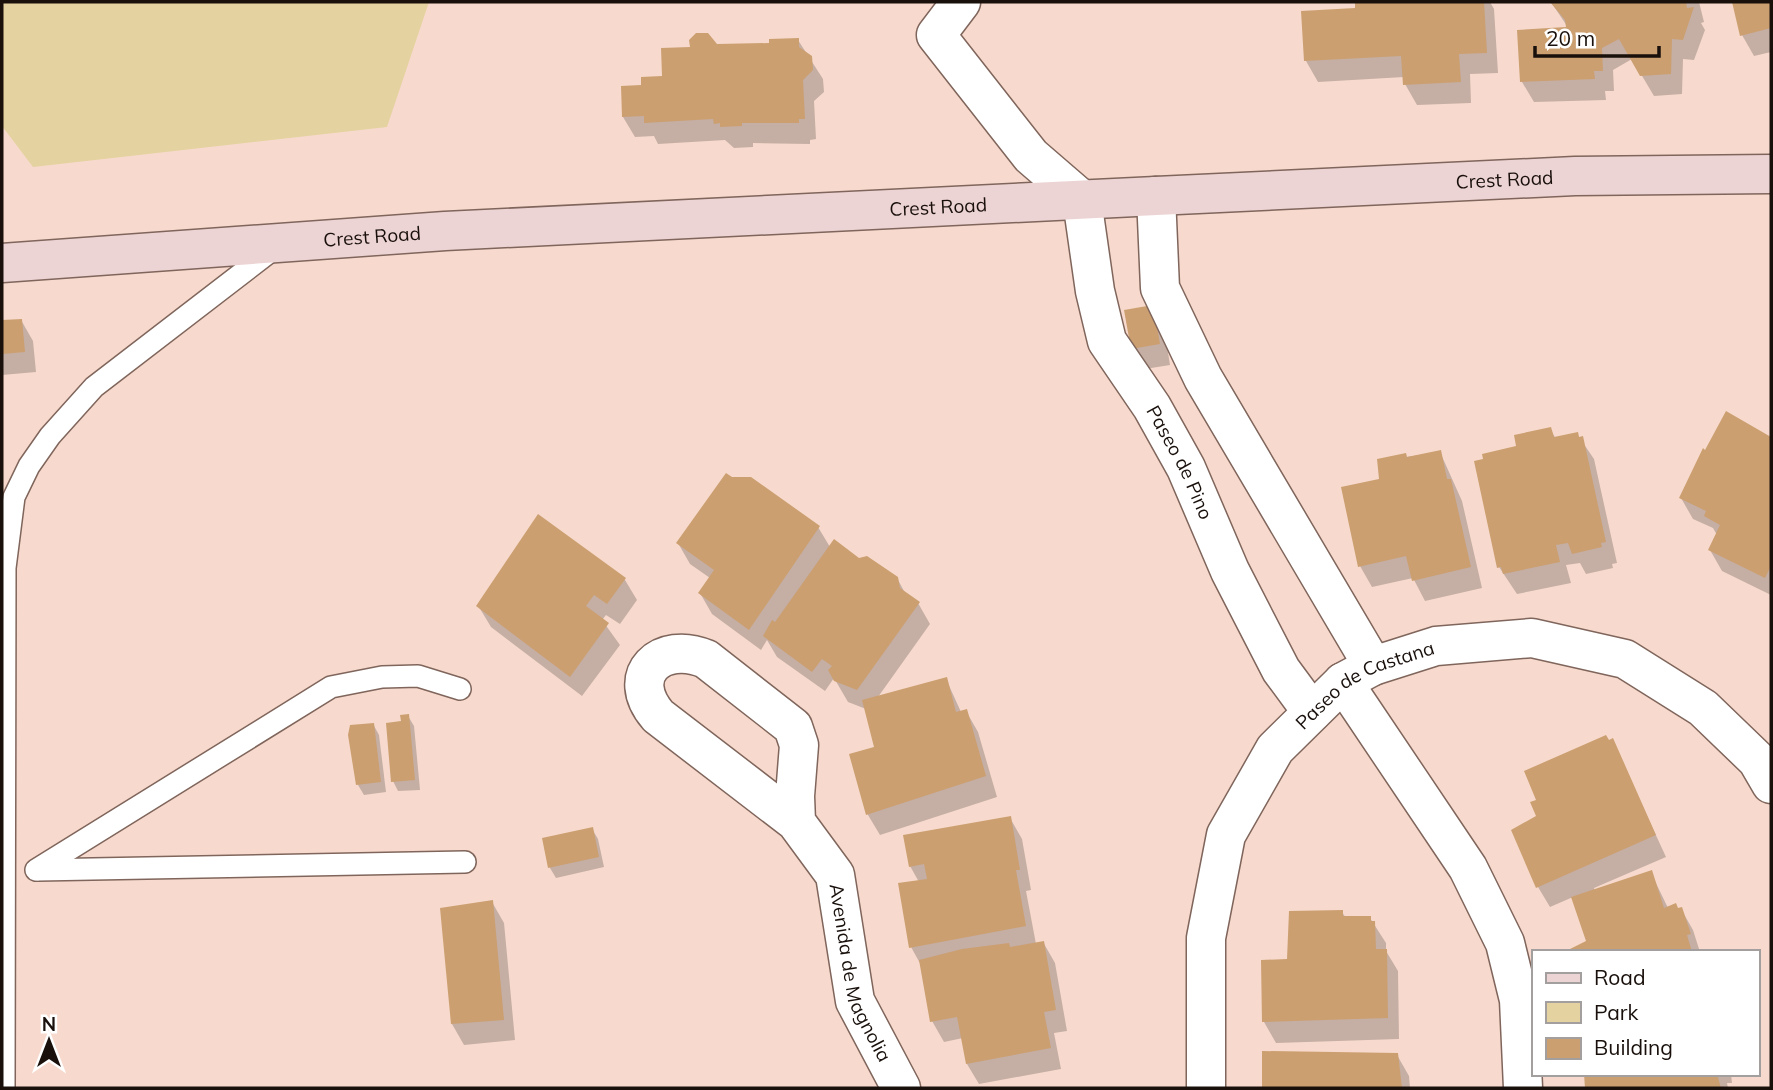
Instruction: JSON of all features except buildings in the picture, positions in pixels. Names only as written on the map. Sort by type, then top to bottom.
[{"type":"street","points":[[961,2],[936,35],[1031,156],[1082,200]]},
{"type":"street","name":"Crest Road","points":[[2,262],[446,231],[1156,195],[1575,176],[1771,174]]},
{"type":"street","points":[[1156,195],[1160,288],[1203,378],[1358,674],[1468,868],[1505,943],[1519,1000],[1524,1088]]},
{"type":"street","name":"Paseo de Pino","points":[[1082,200],[1095,291],[1107,341],[1152,407],[1186,468],[1230,571],[1281,670],[1312,712]]},
{"type":"street","name":"Paseo de Castana","points":[[1206,1088],[1206,939],[1226,835],[1275,749],[1312,712],[1358,674],[1436,646],[1532,638],[1625,659],[1703,708],[1757,760],[1771,784]]},
{"type":"street","name":"Avenida de Magnolia","points":[[796,822],[794,796],[799,745],[793,727],[698,656],[676,653],[652,664],[645,677],[644,691],[649,706],[658,716],[796,822],[835,875],[855,1001],[901,1088]]},
{"type":"lane","points":[[4,1088],[5,568],[14,497],[29,466],[50,436],[94,387],[280,244]]},
{"type":"lane","points":[[36,870],[331,687],[382,677],[418,676],[460,689]]},
{"type":"lane","points":[[5,871],[465,862]]},
{"type":"green space","points":[[2,2],[429,2],[387,127],[33,167],[2,126]]}]
